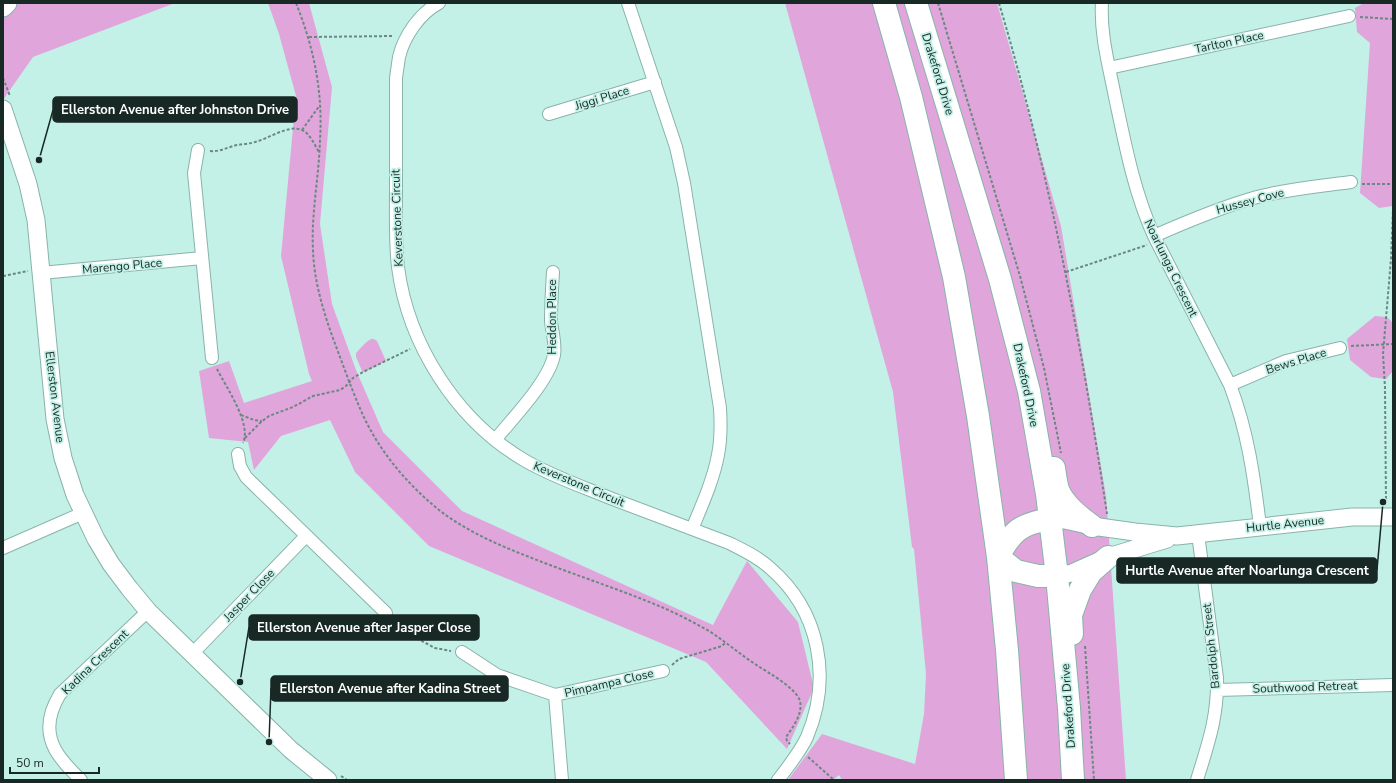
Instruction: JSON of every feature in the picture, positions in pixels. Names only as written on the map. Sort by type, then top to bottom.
[{"type":"highway","points":[[884,3],[911,97],[954,277],[978,416],[998,558],[1008,665],[1016,780]]},
{"type":"highway","name":"Drakeford Drive","points":[[916,3],[1000,279],[1029,391],[1050,519],[1057,576],[1069,708],[1073,780]]},
{"type":"highway","points":[[1029,391],[1044,422],[1058,489],[1076,515],[1100,520]]},
{"type":"highway","points":[[998,558],[1009,539],[1020,529],[1028,524],[1050,519]]},
{"type":"highway","points":[[1069,708],[1076,684],[1071,615],[1080,590],[1091,572],[1108,557]]},
{"type":"highway","points":[[998,558],[1016,571],[1038,576],[1057,576]]},
{"type":"main road","points":[[3,7],[7,3]]},
{"type":"street","name":"Keverstone Circuit","points":[[439,3],[419,19],[412,28],[399,57],[396,78],[396,230],[398,267],[405,303],[421,344],[445,386],[468,415],[495,440],[522,459],[552,475],[729,543],[750,553],[778,575],[802,607],[813,632],[817,646],[820,672],[820,686],[816,713],[806,738],[792,762],[778,780]]},
{"type":"street","points":[[628,3],[676,147],[684,183],[720,408],[721,424],[718,455],[709,485],[692,529]]},
{"type":"street","name":"Noarlunga Crescent","points":[[1102,3],[1101,19],[1109,68],[1131,172],[1155,239],[1230,385],[1247,439],[1254,477],[1260,526]]},
{"type":"street","name":"Tarlton Place","points":[[1109,68],[1349,16]]},
{"type":"street","name":"Jiggi Place","points":[[549,114],[655,82]]},
{"type":"street","name":"Ellerston Avenue","points":[[3,109],[28,184],[36,220],[55,419],[63,458],[83,513],[111,564],[148,610],[291,750],[328,780]]},
{"type":"street","points":[[198,150],[194,173],[212,358]]},
{"type":"street","name":"Hussey Cove","points":[[1155,239],[1221,208],[1258,196],[1296,189],[1351,182]]},
{"type":"street","name":"Marengo Place","points":[[41,271],[202,258]]},
{"type":"street","name":"Heddon Place","points":[[495,440],[542,381],[550,368],[554,354],[551,321],[552,272]]},
{"type":"street","name":"Bews Place","points":[[1230,385],[1286,361],[1340,348]]},
{"type":"street","points":[[238,454],[240,466],[246,477],[386,613]]},
{"type":"street","name":"Hurtle Avenue","points":[[1050,519],[1100,520],[1156,535],[1177,536],[1352,517],[1389,511]]},
{"type":"street","points":[[3,548],[83,513]]},
{"type":"street","name":"Bardolph Street","points":[[1197,780],[1212,732],[1215,718],[1217,690],[1217,678],[1198,534]]},
{"type":"street","name":"Jasper Close","points":[[192,654],[306,536]]},
{"type":"street","name":"Hurtle Avenue","points":[[1057,576],[1072,573],[1108,557],[1177,536]]},
{"type":"street","name":"Kadina Crescent","points":[[81,780],[55,751],[50,735],[50,718],[52,709],[60,694],[148,610]]},
{"type":"street","name":"Pimpampa Close","points":[[462,652],[497,675],[555,695],[663,671]]},
{"type":"street","name":"Southwood Retreat","points":[[1217,690],[1393,685]]},
{"type":"street","name":"Pimpampa Close","points":[[555,695],[562,780]]},
{"type":"path","points":[[999,3],[1029,113],[1066,272],[1093,424],[1100,520]]},
{"type":"path","points":[[1349,16],[1393,19]]},
{"type":"path","points":[[309,37],[394,36],[406,40]]},
{"type":"path","points":[[302,130],[320,105]]},
{"type":"path","points":[[198,150],[218,151],[238,145],[255,143],[281,132],[302,130],[310,138],[319,153]]},
{"type":"path","points":[[1351,182],[1366,185],[1393,184]]},
{"type":"path","points":[[1389,511],[1383,344],[1391,259],[1393,210]]},
{"type":"path","points":[[1066,272],[1155,239]]},
{"type":"path","points":[[3,276],[41,271]]},
{"type":"path","points":[[238,454],[245,438],[269,416],[293,407],[313,396],[340,390],[362,372],[421,344]]},
{"type":"path","points":[[1340,348],[1393,344]]},
{"type":"path","points":[[212,358],[221,379],[241,415],[245,438]]},
{"type":"path","points":[[241,415],[254,420],[261,420],[261,422]]},
{"type":"path","points":[[1389,511],[1393,506]]},
{"type":"path","points":[[386,613],[409,636],[435,648],[462,652]]},
{"type":"path","points":[[663,671],[680,659],[722,646],[726,643]]},
{"type":"path","points":[[1085,646],[1094,780]]},
{"type":"shaded area","points":[[3,3],[175,3],[33,57],[3,100]]},
{"type":"shaded area","points":[[268,3],[309,3],[332,87],[320,224],[332,304],[356,370],[383,432],[462,511],[713,625],[747,561],[798,622],[814,688],[787,749],[706,662],[429,546],[355,472],[330,420],[281,436],[254,470],[248,442],[209,438],[199,371],[229,361],[244,403],[312,381],[309,374],[281,256],[296,96],[279,34]]},
{"type":"shaded area","points":[[785,3],[997,3],[1061,226],[1106,496],[1126,780],[842,780],[839,775],[833,780],[788,780],[822,734],[915,764],[924,714],[926,674],[914,549],[912,547],[893,392]]},
{"type":"shaded area","points":[[1364,3],[1393,3],[1393,206],[1379,208],[1360,193],[1370,43],[1357,32],[1355,8]]},
{"type":"shaded area","points":[[1375,316],[1387,317],[1393,323],[1393,371],[1386,379],[1371,377],[1350,360],[1347,339]]},
{"type":"shaded area","points":[[371,339],[377,341],[386,361],[364,372],[362,371],[356,357],[356,353]]},
{"type":"place","name":"Ellerston Avenue after Johnston Drive","points":[[39,160]]},
{"type":"place","name":"Hurtle Avenue after Noarlunga Crescent","points":[[1383,502]]},
{"type":"place","name":"Ellerston Avenue after Jasper Close","points":[[240,682]]},
{"type":"place","name":"Ellerston Avenue after Kadina Street","points":[[269,742]]}]
